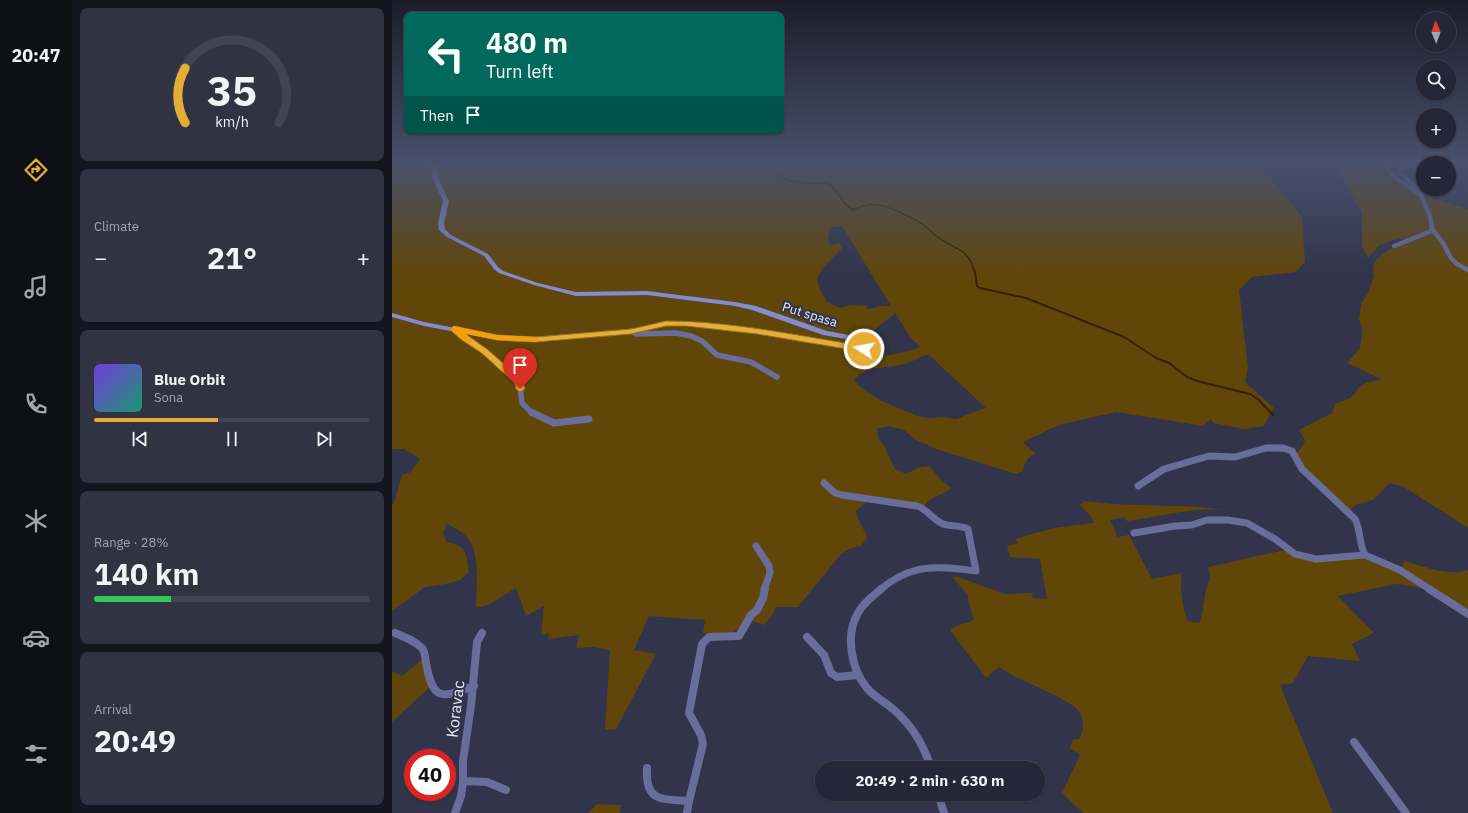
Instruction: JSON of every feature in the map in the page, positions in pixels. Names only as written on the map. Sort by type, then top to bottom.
[{"type":"street","name":"Put spasa","points":[[392,315],[424,324],[497,338],[520,340],[631,332],[666,324],[686,324],[757,332],[861,349],[869,348],[870,342],[865,340],[820,331],[754,308],[735,304],[647,293],[576,294],[508,275],[496,268],[486,255],[449,236],[442,230],[441,223],[446,200]]},
{"type":"street","points":[[1424,200],[1432,219],[1432,229],[1451,258],[1457,264],[1468,270]]},
{"type":"street","points":[[1394,246],[1429,232],[1432,229]]},
{"type":"street","points":[[454,329],[458,334],[484,351],[509,374],[518,379],[522,403],[535,415],[554,423],[590,420]]},
{"type":"street","points":[[631,332],[636,334],[671,332],[685,334],[701,340],[713,353],[724,357],[747,361],[765,368],[776,377]]},
{"type":"street","points":[[1138,486],[1164,469],[1209,456],[1235,457],[1266,448],[1283,448],[1292,451],[1302,469],[1355,519],[1360,526],[1361,549],[1365,555]]},
{"type":"street","points":[[824,483],[835,493],[917,506],[923,508],[944,524],[960,525],[968,529],[976,571],[956,570],[949,567],[920,568],[905,572],[884,586],[858,612],[854,620],[852,640],[858,675],[873,695],[894,711],[916,736],[928,761]]},
{"type":"street","points":[[1134,533],[1192,525],[1207,520],[1228,520],[1247,523],[1275,539],[1295,554],[1307,558],[1316,559],[1365,555],[1400,570],[1468,614]]},
{"type":"street","points":[[687,813],[703,744],[703,737],[691,719],[689,713],[702,644],[709,638],[739,636],[751,615],[757,610],[763,598],[765,586],[770,573],[769,566],[756,546]]},
{"type":"street","points":[[395,633],[409,638],[424,649],[429,678],[439,693],[451,695],[474,686]]},
{"type":"street","name":"Koravac","points":[[455,813],[461,796],[463,781],[463,762],[474,686],[477,642],[482,633]]},
{"type":"street","points":[[807,637],[824,655],[831,673],[837,677],[858,675]]},
{"type":"street","points":[[1354,742],[1406,813]]},
{"type":"street","points":[[647,768],[645,779],[649,792],[655,796],[689,801]]},
{"type":"street","points":[[463,781],[487,782],[506,790]]},
{"type":"street","points":[[940,801],[944,813]]},
{"type":"shaded area","points":[[392,200],[1288,200],[1302,217],[1305,262],[1296,272],[1252,277],[1239,290],[1248,368],[1245,382],[1274,408],[1264,426],[1244,429],[1213,423],[1211,419],[1203,426],[1116,412],[1059,425],[1023,442],[1036,454],[1027,460],[1023,471],[1016,474],[936,449],[916,440],[904,430],[889,426],[877,429],[878,438],[884,446],[895,469],[906,474],[919,467],[929,466],[942,481],[951,488],[931,499],[922,511],[914,507],[866,502],[856,511],[867,538],[861,546],[852,548],[841,554],[798,607],[776,607],[773,614],[764,625],[746,619],[742,625],[728,634],[703,633],[705,620],[649,616],[634,650],[656,654],[616,729],[605,730],[610,650],[593,647],[576,648],[579,635],[548,639],[549,633],[541,635],[544,606],[526,616],[516,588],[490,604],[476,608],[477,574],[473,548],[468,538],[453,527],[447,524],[443,533],[447,542],[458,545],[464,551],[469,572],[460,580],[425,587],[392,611],[392,504],[394,503],[402,475],[411,472],[420,459],[404,449],[392,449]],"holes":[[[842,226],[891,306],[879,306],[873,309],[867,309],[867,306],[850,305],[840,308],[827,302],[819,287],[817,278],[823,268],[842,248],[839,243],[830,245],[828,239],[829,228]],[[895,313],[911,338],[920,347],[894,354],[867,356],[874,344],[871,335]],[[928,354],[986,408],[956,419],[917,416],[882,401],[867,392],[854,381],[858,376],[870,369],[904,364]]]},
{"type":"shaded area","points":[[1354,200],[1438,200],[1468,209],[1468,528],[1404,487],[1390,483],[1373,500],[1355,505],[1349,512],[1309,477],[1295,455],[1303,446],[1305,440],[1299,430],[1332,413],[1335,404],[1348,399],[1355,394],[1358,388],[1366,383],[1382,379],[1347,363],[1360,348],[1362,334],[1362,327],[1359,320],[1361,304],[1368,293],[1374,276],[1373,268],[1376,260],[1388,250],[1410,240],[1399,238],[1379,245],[1368,258],[1362,247],[1362,211]]},
{"type":"shaded area","points":[[1085,501],[1112,504],[1202,507],[1223,510],[1211,509],[1187,511],[1127,521],[1124,517],[1110,520],[1118,537],[1129,535],[1152,579],[1182,573],[1181,591],[1187,621],[1199,623],[1201,618],[1206,589],[1211,578],[1208,567],[1284,550],[1307,558],[1354,554],[1400,570],[1404,561],[1444,572],[1460,572],[1468,570],[1468,614],[1434,594],[1406,585],[1396,584],[1338,596],[1374,633],[1352,644],[1360,661],[1308,656],[1293,683],[1280,685],[1333,813],[1083,813],[1062,793],[1080,755],[1070,748],[1073,739],[1079,739],[1082,732],[1083,721],[1078,710],[1060,698],[1014,676],[999,667],[986,678],[950,630],[956,626],[974,620],[968,595],[953,578],[955,576],[1005,594],[1033,593],[1032,598],[1047,599],[1040,559],[1010,557],[1007,546],[1018,543],[1015,539],[1053,528],[1094,523],[1089,514],[1080,505]]},
{"type":"shaded area","points":[[425,657],[431,686],[392,722],[392,671],[402,676]]},
{"type":"shaded area","points":[[597,804],[621,805],[620,813],[589,813]]},
{"type":"waterway","points":[[842,200],[853,210],[867,205],[880,205],[906,215],[965,254],[969,258],[975,273]]},
{"type":"waterway","points":[[975,272],[977,286],[980,288],[1026,298],[1124,337],[1156,358],[1169,363],[1187,377],[1197,381],[1250,394],[1259,400],[1271,413]]},
{"type":"slow traffic","points":[[469,341],[458,334],[454,329],[497,338],[536,340]]},
{"type":"route","points":[[520,389],[520,380],[509,374],[484,351],[458,334],[454,329],[497,338],[536,340],[631,332],[666,324],[686,324],[757,332],[864,349]]}]
